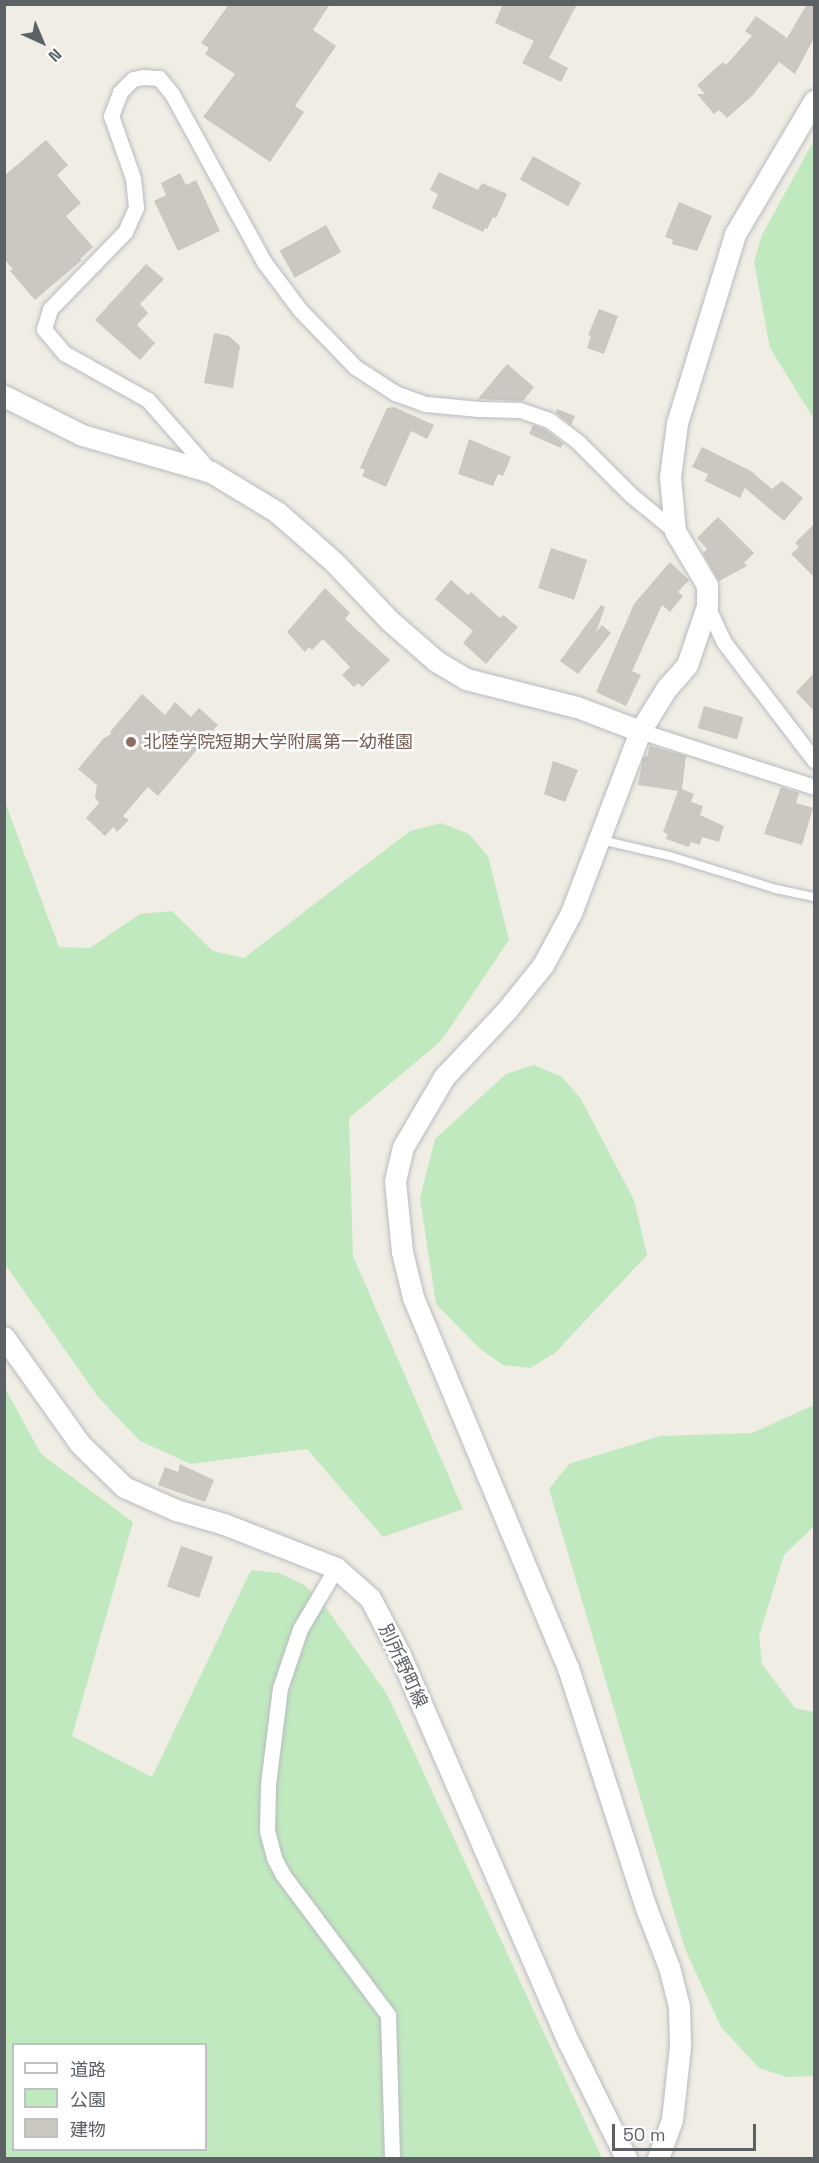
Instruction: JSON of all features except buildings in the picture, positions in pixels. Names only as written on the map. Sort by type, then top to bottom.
[{"type":"street","points":[[212,472],[147,400],[64,352],[44,330],[50,309],[125,232],[135,207],[133,178],[111,116],[120,92],[133,79],[143,77],[159,78],[172,94],[264,262],[300,310],[355,367],[395,393],[426,404],[520,410],[549,420],[579,443],[631,495],[675,531],[706,585],[707,606],[687,666],[666,689],[640,731],[571,913],[543,965],[506,1011],[444,1077],[403,1148],[395,1181],[402,1252],[413,1297],[568,1668],[646,1908],[669,1967],[679,2006],[680,2046],[672,2120],[658,2158]]},
{"type":"street","points":[[675,531],[670,477],[677,423],[735,234],[814,101]]},
{"type":"street","points":[[4,396],[82,435],[212,472],[277,512],[334,562],[390,621],[446,667],[466,679],[577,707],[640,731],[814,787]]},
{"type":"street","points":[[707,606],[723,641],[814,760]]},
{"type":"street","name":"別所野町線","points":[[4,1337],[80,1444],[124,1487],[176,1510],[224,1524],[336,1568],[370,1598],[400,1655],[568,2041],[626,2158]]},
{"type":"street","points":[[336,1568],[300,1629],[280,1688],[268,1785],[267,1831],[274,1858],[283,1875],[388,2014],[392,2158]]},
{"type":"lane","points":[[600,840],[670,856],[776,889],[814,897]]},
{"type":"green space","points":[[814,140],[814,419],[770,348],[754,262],[762,235]]},
{"type":"green space","points":[[5,802],[59,947],[90,948],[140,914],[172,911],[213,951],[244,958],[410,831],[441,823],[469,834],[488,856],[509,940],[441,1041],[349,1118],[353,1256],[463,1509],[383,1537],[307,1449],[191,1464],[140,1441],[98,1397],[5,1264]]},
{"type":"green space","points":[[534,1065],[562,1077],[581,1099],[634,1200],[647,1255],[555,1353],[530,1368],[503,1365],[480,1349],[436,1304],[420,1198],[435,1139],[506,1074]]},
{"type":"green space","points":[[4,1386],[41,1454],[133,1522],[72,1736],[152,1777],[251,1570],[279,1573],[304,1585],[325,1606],[388,1696],[602,2158],[5,2158]]},
{"type":"green space","points":[[814,1405],[814,1526],[784,1555],[759,1636],[762,1664],[795,1708],[814,1712],[814,2076],[787,2077],[759,2068],[721,2027],[685,1949],[549,1489],[569,1464],[660,1436],[752,1433]]},
{"type":"place","name":"北陸学院短期大学附属第一幼稚園","points":[[131,742]]}]
